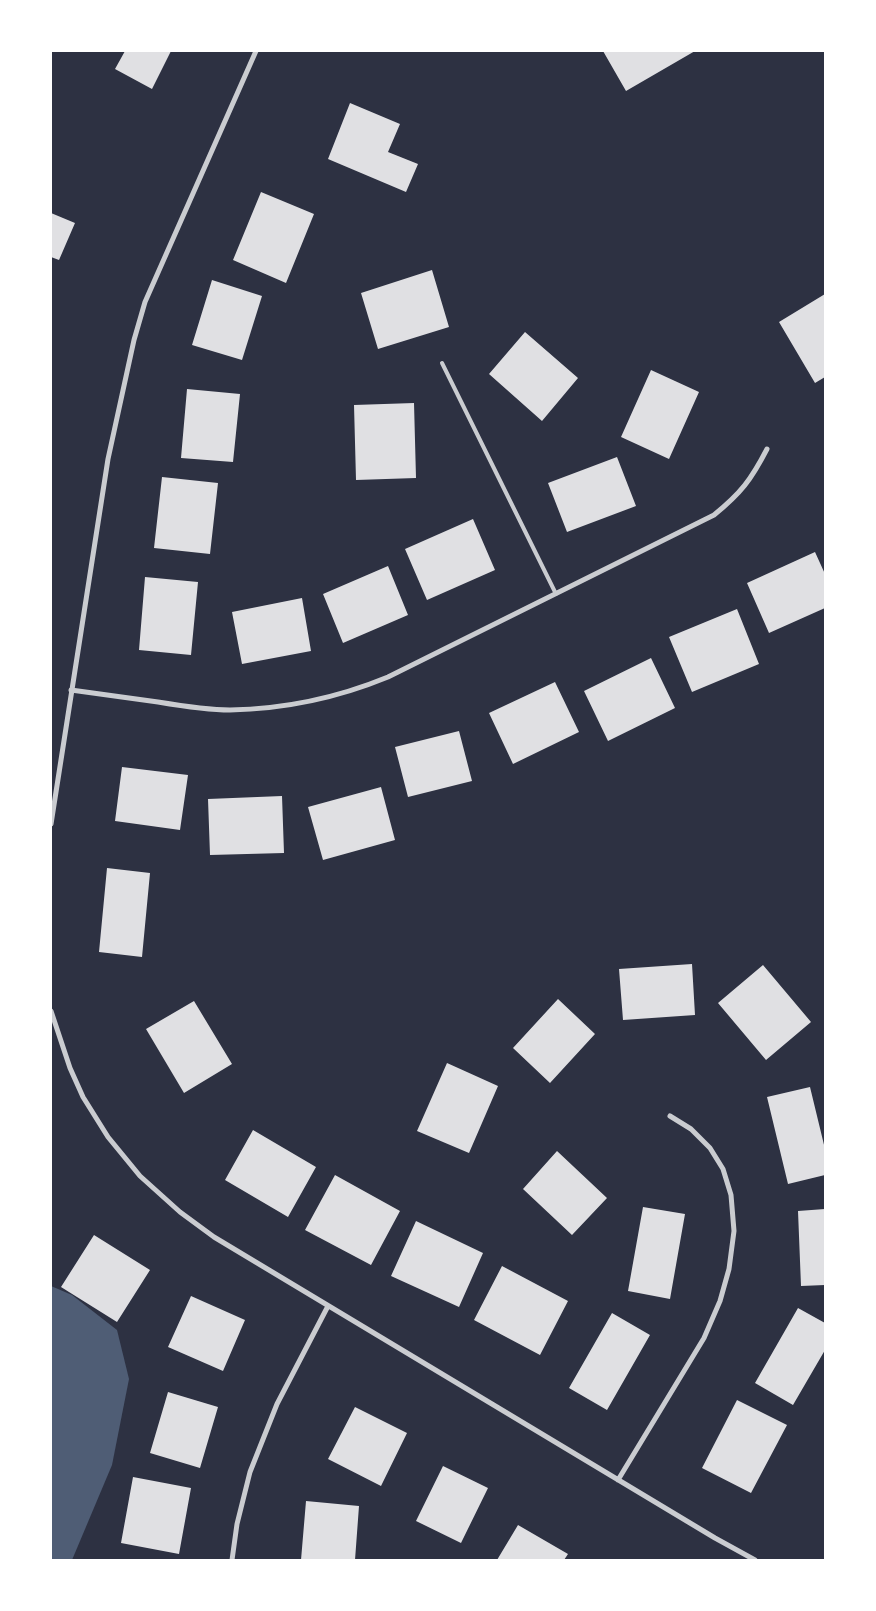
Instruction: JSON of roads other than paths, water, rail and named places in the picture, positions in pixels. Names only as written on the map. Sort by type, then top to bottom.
[{"type":"street","points":[[51,824],[108,459],[134,340],[145,302],[256,51]]},
{"type":"street","points":[[72,690],[212,709],[272,708],[305,703],[360,689],[388,677],[714,515],[737,496],[755,472],[766,449]]},
{"type":"street","points":[[51,1011],[70,1068],[83,1097],[108,1137],[140,1176],[180,1212],[214,1236],[328,1306],[715,1538],[755,1560]]},
{"type":"street","points":[[618,1480],[704,1338],[720,1301],[729,1269],[734,1231],[731,1195],[723,1169],[710,1148],[691,1129],[670,1116]]},
{"type":"street","points":[[232,1560],[237,1524],[250,1472],[278,1404],[328,1306]]},
{"type":"lane","points":[[442,363],[556,594]]},
{"type":"water","points":[[51,1286],[72,1295],[117,1330],[129,1379],[112,1465],[72,1560],[51,1560]]}]
